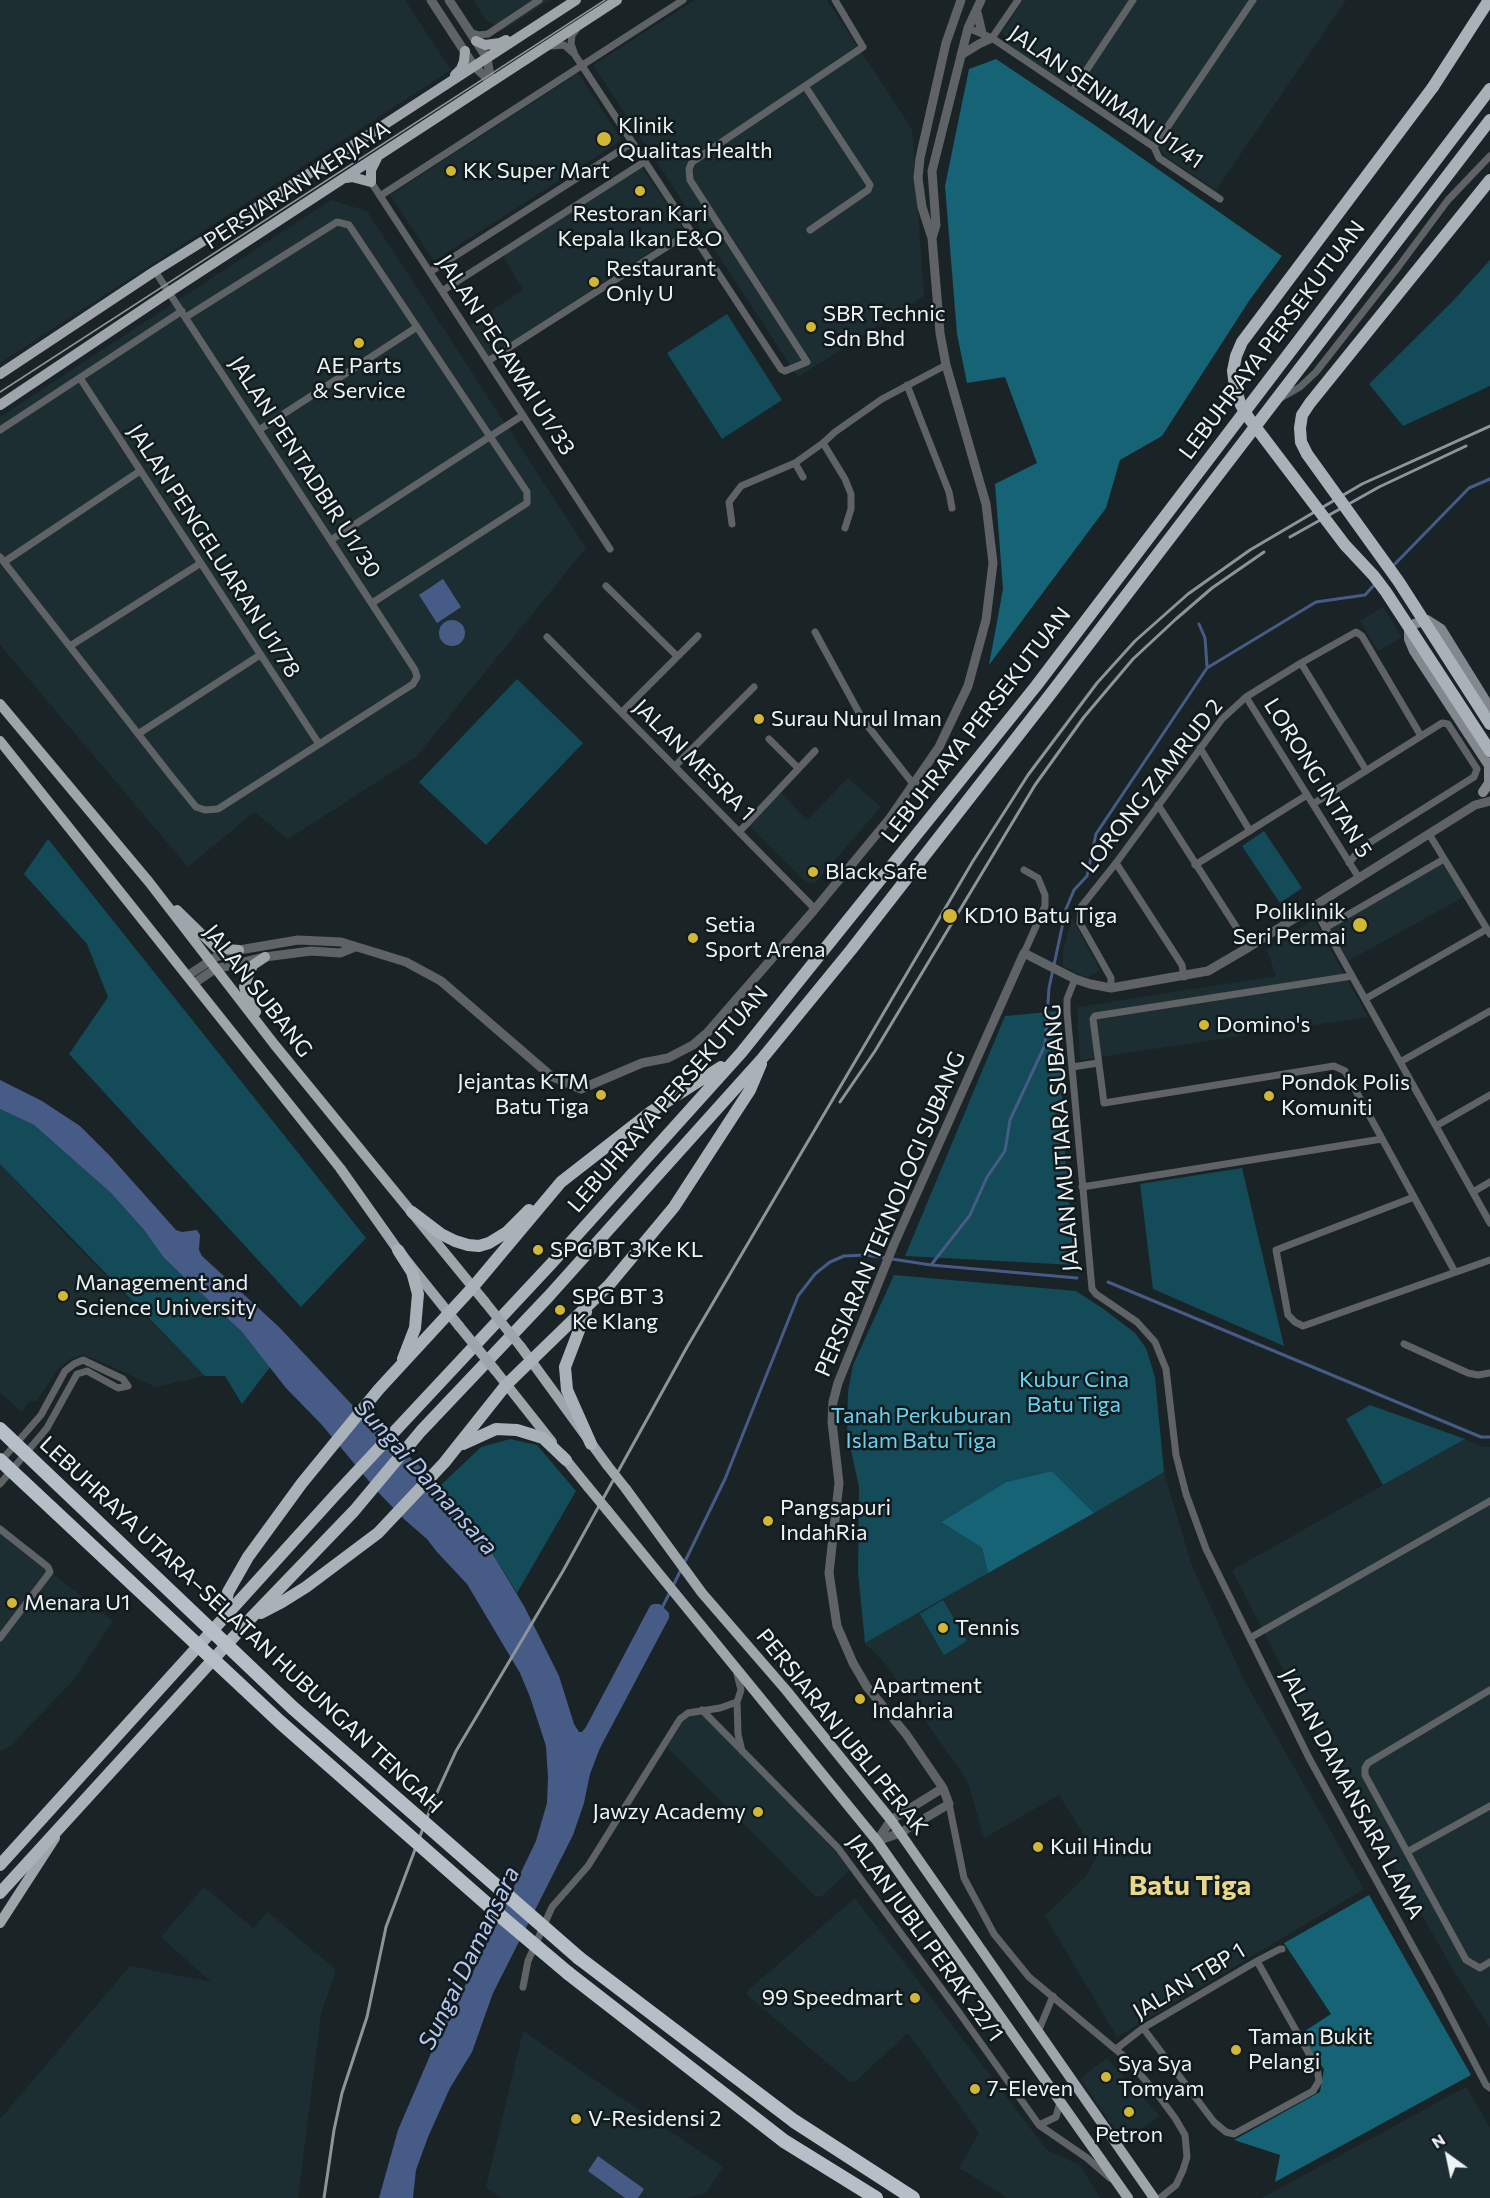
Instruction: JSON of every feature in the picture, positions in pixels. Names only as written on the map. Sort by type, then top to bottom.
[{"type":"highway","points":[[1489,0],[1432,87],[1242,342],[1233,371],[1240,403],[1248,417],[1345,545],[1380,584],[1490,751]]},
{"type":"highway","name":"LEBUHRAYA PERSEKUTUAN","points":[[0,1865],[336,1493],[550,1264],[741,1053],[1036,686],[1490,89]]},
{"type":"highway","name":"LEBUHRAYA PERSEKUTUAN","points":[[0,1893],[251,1618],[354,1511],[421,1431],[548,1297],[761,1060],[851,950],[1049,696],[1490,120]]},
{"type":"highway","points":[[1490,180],[1310,403],[1302,415],[1300,428],[1301,442],[1307,454],[1399,582],[1490,724]]},
{"type":"highway","points":[[412,1212],[454,1241],[479,1246],[489,1243],[507,1232],[561,1182],[652,1111],[697,1084],[741,1053]]},
{"type":"highway","points":[[251,1618],[282,1602],[378,1533],[444,1463],[506,1385],[609,1285],[674,1207],[750,1090],[760,1069],[761,1060]]},
{"type":"highway","points":[[223,1620],[228,1592],[248,1557],[302,1483],[379,1389],[450,1313],[561,1182]]},
{"type":"highway","points":[[398,1250],[412,1272],[418,1294],[415,1328],[401,1366]]},
{"type":"highway","points":[[587,1308],[566,1367],[567,1390],[591,1444]]},
{"type":"highway","name":"LEBUHRAYA UTARA–SELATAN HUBUNGAN TENGAH","points":[[0,1429],[293,1708],[579,1958],[794,2121],[913,2198]]},
{"type":"highway","points":[[458,1446],[496,1429],[517,1430],[543,1438],[566,1460]]},
{"type":"highway","name":"LEBUHRAYA UTARA–SELATAN HUBUNGAN TENGAH","points":[[0,1461],[280,1722],[568,1973],[784,2141],[876,2198]]},
{"type":"main road","name":"PERSIARAN KERJAYA","points":[[0,374],[155,271],[576,0]]},
{"type":"main road","name":"PERSIARAN KERJAYA","points":[[0,405],[617,0]]},
{"type":"main road","points":[[473,36],[485,45],[500,43],[558,12]]},
{"type":"main road","points":[[416,103],[461,69],[465,51]]},
{"type":"main road","points":[[342,179],[352,177],[371,182],[371,170],[378,155]]},
{"type":"main road","points":[[1488,794],[1489,766],[1414,651],[1409,639],[1409,631],[1414,624],[1427,620],[1441,629],[1490,708]]},
{"type":"main road","name":"JALAN SUBANG","points":[[0,704],[149,882],[274,1044],[484,1302]]},
{"type":"main road","name":"JALAN SUBANG","points":[[0,741],[340,1168],[398,1250],[459,1326]]},
{"type":"main road","points":[[0,754],[26,775]]},
{"type":"main road","points":[[149,882],[216,948],[239,950]]},
{"type":"main road","points":[[265,957],[253,965],[244,987],[247,997],[274,1044]]},
{"type":"main road","name":"PERSIARAN JUBLI PERAK","points":[[484,1302],[521,1347],[702,1593],[814,1723],[891,1820],[1154,2198]]},
{"type":"main road","name":"PERSIARAN JUBLI PERAK","points":[[459,1326],[877,1842],[1128,2198]]},
{"type":"main road","points":[[0,1923],[63,1825]]},
{"type":"street","points":[[431,0],[474,66],[491,82]]},
{"type":"street","points":[[449,0],[487,58],[491,82]]},
{"type":"street","points":[[473,36],[488,34],[539,0]]},
{"type":"street","points":[[380,196],[583,67],[683,0]]},
{"type":"street","points":[[604,8],[579,26],[572,36],[571,44],[575,55],[781,369],[789,370],[807,362],[690,180],[689,169],[692,162],[863,47],[835,0]]},
{"type":"street","points":[[961,55],[992,38],[1018,0]]},
{"type":"street","points":[[1072,92],[1133,0]]},
{"type":"street","points":[[1154,147],[1253,0]]},
{"type":"street","points":[[960,2],[968,28]]},
{"type":"street","points":[[190,980],[239,950],[298,940],[341,942],[406,962],[441,981],[551,1076],[581,1089],[642,1063],[668,1058],[693,1045],[860,856],[914,785],[939,747],[968,686],[986,620],[993,563],[986,504],[946,365],[940,333],[932,238],[922,207],[918,178],[920,158],[946,43],[960,2]]},
{"type":"street","points":[[932,238],[936,225],[932,171],[968,28],[979,5]]},
{"type":"street","points":[[979,5],[982,33]]},
{"type":"street","points":[[946,43],[954,35],[968,28]]},
{"type":"street","name":"JALAN SENIMAN U1/41","points":[[968,28],[992,38],[1154,147],[1160,158],[1220,199]]},
{"type":"street","points":[[532,56],[554,45],[564,45],[575,55]]},
{"type":"street","points":[[805,86],[870,185],[868,190],[810,231]]},
{"type":"street","points":[[430,272],[632,143]]},
{"type":"street","points":[[1276,400],[1300,387],[1316,372],[1448,200],[1490,156]]},
{"type":"street","points":[[442,291],[644,162]]},
{"type":"street","name":"JALAN PEGAWAI U1/33","points":[[371,182],[610,549]]},
{"type":"street","points":[[0,430],[80,378],[337,222],[349,225],[527,492],[527,503],[372,603]]},
{"type":"street","points":[[488,362],[690,232]]},
{"type":"street","name":"JALAN PENTADBIR U1/30","points":[[155,271],[416,670],[417,677],[413,684],[319,744]]},
{"type":"street","points":[[259,430],[417,327]]},
{"type":"street","points":[[732,524],[729,502],[741,486],[795,463],[882,399],[946,365]]},
{"type":"street","name":"JALAN PENGELUARAN U1/78","points":[[80,378],[319,744]]},
{"type":"street","points":[[908,385],[949,492],[952,508]]},
{"type":"street","points":[[331,540],[523,415]]},
{"type":"street","points":[[823,443],[845,479],[851,494],[851,509],[845,528]]},
{"type":"street","points":[[795,463],[802,477]]},
{"type":"street","points":[[140,471],[2,560],[196,807],[205,810],[218,809],[319,744]]},
{"type":"street","points":[[70,646],[201,563]]},
{"type":"street","points":[[606,586],[677,656]]},
{"type":"street","points":[[815,632],[863,720],[914,785]]},
{"type":"street","name":"LORONG ZAMRUD 2","points":[[1111,988],[1111,978],[1080,923],[1081,907],[1222,719],[1246,697],[1356,632],[1362,636],[1421,736]]},
{"type":"street","points":[[622,712],[698,636]]},
{"type":"street","name":"JALAN MESRA 1","points":[[547,637],[815,909]]},
{"type":"street","points":[[138,734],[260,654]]},
{"type":"street","points":[[1301,663],[1366,770]]},
{"type":"street","points":[[675,766],[754,687]]},
{"type":"street","name":"LORONG INTAN 5","points":[[1246,697],[1359,878]]},
{"type":"street","points":[[1312,804],[1442,723],[1448,724],[1476,769],[1476,773],[1361,848],[1349,862]]},
{"type":"street","points":[[769,739],[798,768]]},
{"type":"street","points":[[1200,748],[1250,831]]},
{"type":"street","points":[[739,832],[815,751]]},
{"type":"street","points":[[1024,870],[1038,878],[1045,895],[1045,906],[1024,953],[1075,979],[1111,988],[1208,971],[1475,805],[1488,794]]},
{"type":"street","points":[[1195,865],[1307,795]]},
{"type":"street","points":[[1158,805],[1249,947]]},
{"type":"street","points":[[1365,999],[1489,932],[1429,834]]},
{"type":"street","points":[[1325,928],[1444,859]]},
{"type":"street","points":[[1116,863],[1182,965],[1184,976]]},
{"type":"street","points":[[1313,906],[1490,1222]]},
{"type":"street","points":[[212,965],[311,951],[340,953],[354,947]]},
{"type":"street","name":"PERSIARAN TEKNOLOGI SUBANG","points":[[1024,953],[894,1244],[842,1373],[833,1402],[832,1422],[839,1484],[829,1573],[832,1603],[837,1626],[853,1663],[867,1687],[906,1734],[943,1788],[949,1804],[964,1878],[994,1934],[1029,1977],[1116,2049],[1158,2095],[1185,2135],[1187,2157],[1183,2170],[1176,2186],[1160,2198]]},
{"type":"street","points":[[1352,976],[1095,1016],[1093,1019],[1104,1103],[1334,1066],[1345,1071],[1455,1272]]},
{"type":"street","name":"JALAN MUTIARA SUBANG","points":[[1075,979],[1067,999],[1092,1289],[1137,1322],[1151,1337],[1160,1353],[1166,1369],[1176,1455],[1192,1513]]},
{"type":"street","points":[[1400,1062],[1490,1011]]},
{"type":"street","points":[[1072,1067],[1098,1063]]},
{"type":"street","points":[[1436,1126],[1490,1095]]},
{"type":"street","points":[[1082,1187],[1382,1139]]},
{"type":"street","points":[[1473,1192],[1490,1182]]},
{"type":"street","points":[[1414,1197],[1276,1250],[1288,1315],[1303,1326],[1490,1260]]},
{"type":"street","points":[[1404,1344],[1468,1372],[1478,1375],[1490,1373]]},
{"type":"street","points":[[0,1461],[41,1415],[65,1371],[74,1364],[83,1360],[123,1379],[128,1386],[118,1388],[87,1371],[77,1374],[48,1428],[0,1484]]},
{"type":"street","points":[[1250,1638],[1490,1502]]},
{"type":"street","name":"JALAN DAMANSARA LAMA","points":[[1192,1513],[1207,1552],[1309,1758],[1436,1987],[1486,2085],[1490,2088]]},
{"type":"street","points":[[0,1529],[50,1572],[0,1638]]},
{"type":"street","points":[[732,1665],[738,1676],[741,1690],[737,1702],[741,1750]]},
{"type":"street","points":[[1490,1690],[1368,1763],[1365,1768],[1365,1775],[1466,1960],[1480,1968],[1490,1962]]},
{"type":"street","points":[[523,1987],[528,1961],[552,1907],[588,1866],[680,1719],[688,1713],[720,1708],[737,1702]]},
{"type":"street","name":"JALAN JUBLI PERAK 22/1","points":[[702,1710],[838,1848],[1039,2125],[1087,2158],[1119,2186]]},
{"type":"street","points":[[877,1842],[891,1820],[943,1788]]},
{"type":"street","points":[[877,1842],[900,1833],[949,1804]]},
{"type":"street","points":[[1407,1852],[1490,1806]]},
{"type":"street","points":[[0,1856],[30,1832]]},
{"type":"street","name":"JALAN TBP 1","points":[[1116,2049],[1143,2028],[1257,1961],[1282,1949]]},
{"type":"street","points":[[1143,2028],[1214,2122],[1226,2132],[1234,2134],[1312,2091],[1319,2081],[1317,2068],[1257,1961]]},
{"type":"street","points":[[1038,2032],[1053,1996]]},
{"type":"street","points":[[1039,2125],[1056,2117],[1060,2102]]},
{"type":"shaded area","points":[[0,0],[405,0],[451,70],[0,363]]},
{"type":"shaded area","points":[[473,0],[550,0],[502,31],[486,20]]},
{"type":"shaded area","points":[[695,0],[827,0],[912,129],[924,296],[798,377],[593,65]]},
{"type":"shaded area","points":[[1023,0],[1346,0],[1216,190],[1166,157],[1152,139],[1006,44],[1003,31]]},
{"type":"shaded area","points":[[996,59],[1282,256],[1249,301],[1162,436],[1120,460],[1106,508],[989,665],[1003,589],[995,484],[1037,463],[1005,377],[967,383],[957,334],[945,186],[969,69]]},
{"type":"shaded area","points":[[578,73],[622,140],[434,261],[390,195]]},
{"type":"shaded area","points":[[642,167],[684,230],[489,356],[469,325],[523,290],[503,256]]},
{"type":"shaded area","points":[[331,200],[367,211],[586,548],[416,757],[288,839],[254,812],[188,867],[0,645],[0,417]]},
{"type":"shaded area","points":[[1383,607],[1402,637],[1378,651],[1360,621]]},
{"type":"shaded area","points":[[848,778],[881,807],[815,883],[805,881],[748,825],[780,792],[807,820]]},
{"type":"shaded area","points":[[1442,864],[1464,897],[1348,961],[1330,929]]},
{"type":"shaded area","points":[[1072,918],[1100,970],[1089,977],[1063,966],[1063,951]]},
{"type":"shaded area","points":[[1314,919],[1368,1017],[1080,1060],[1077,1007],[1276,976],[1267,950]]},
{"type":"shaded area","name":"Management and Science University","points":[[0,1164],[68,1237],[205,1376],[156,1387],[82,1355],[72,1358],[58,1369],[37,1401],[29,1401],[22,1412],[0,1393]]},
{"type":"shaded area","points":[[1465,1439],[1483,1447],[1490,1447],[1490,2028],[1455,1973],[1293,1689],[1232,1570]]},
{"type":"shaded area","points":[[1052,1471],[1094,1513],[988,1573],[982,1548],[941,1522],[1006,1482]]},
{"type":"shaded area","points":[[1164,1472],[1192,1566],[1244,1680],[1364,1889],[1117,2037],[1045,1916],[1086,1876],[1097,1856],[1059,1795],[984,1838],[968,1782],[888,1667],[865,1643]]},
{"type":"shaded area","points":[[0,1532],[113,1621],[73,1681],[10,1746],[0,1751]]},
{"type":"shaded area","points":[[701,1713],[835,1851],[850,1870],[823,1895],[815,1896],[667,1747],[683,1721]]},
{"type":"shaded area","points":[[204,1887],[253,1928],[268,1912],[336,1970],[321,2014],[298,2198],[0,2198],[0,2119],[130,1966],[211,1982],[161,1937]]},
{"type":"shaded area","points":[[1369,1895],[1471,2075],[1275,2182],[1280,2155],[1234,2140],[1320,2092],[1324,2069],[1299,2035],[1331,2014],[1284,1943]]},
{"type":"shaded area","points":[[855,1898],[1047,2150],[1080,2165],[1100,2198],[1008,2198],[959,2168],[979,2133],[908,2033],[855,2082],[850,2082],[747,1995],[748,1990]]},
{"type":"shaded area","name":"V-Residensi 2","points":[[523,2031],[723,2167],[706,2193],[688,2198],[501,2198],[486,2187]]},
{"type":"shaded area","points":[[1107,2058],[1160,2116],[1123,2141],[1080,2078]]},
{"type":"shaded area","points":[[1466,2087],[1490,2127],[1490,2198],[1262,2198]]},
{"type":"green space","points":[[1490,260],[1490,386],[1403,426],[1369,384],[1452,302]]},
{"type":"green space","points":[[727,314],[782,400],[722,439],[667,353]]},
{"type":"green space","points":[[517,679],[583,743],[486,845],[419,782]]},
{"type":"green space","points":[[1264,831],[1302,888],[1280,903],[1242,846]]},
{"type":"green space","points":[[48,839],[366,1238],[301,1307],[69,1054],[108,997],[87,944],[24,874]]},
{"type":"green space","points":[[1059,1011],[1064,1140],[1074,1265],[905,1256],[1005,1016]]},
{"type":"green space","points":[[0,1109],[34,1125],[111,1193],[144,1230],[164,1258],[242,1332],[270,1367],[242,1404],[225,1376],[205,1376],[0,1164]]},
{"type":"green space","points":[[1242,1168],[1284,1346],[1153,1289],[1140,1184]]},
{"type":"green space","points":[[894,1275],[1076,1291],[1105,1310],[1135,1333],[1146,1348],[1155,1377],[1164,1472],[1094,1513],[1052,1471],[1006,1482],[941,1522],[982,1548],[988,1573],[865,1643],[858,1572],[859,1487],[847,1432],[848,1391],[853,1365]]},
{"type":"green space","points":[[1370,1405],[1465,1439],[1383,1485],[1346,1419]]},
{"type":"green space","points":[[510,1439],[537,1445],[576,1491],[517,1593],[492,1553],[441,1485],[481,1447]]},
{"type":"green space","name":"Tennis","points":[[943,1600],[967,1641],[944,1655],[920,1614]]},
{"type":"water","points":[[443,579],[461,607],[437,623],[419,595]]},
{"type":"water","points":[[452,620],[461,624],[465,633],[461,642],[452,646],[443,642],[439,633],[443,624]]},
{"type":"water","name":"Sungai Damansara","points":[[0,1080],[42,1101],[80,1126],[176,1230],[182,1232],[197,1230],[200,1235],[199,1250],[202,1256],[279,1327],[357,1410],[441,1485],[492,1553],[524,1606],[559,1676],[574,1724],[579,1732],[586,1727],[650,1606],[660,1604],[669,1613],[669,1618],[600,1748],[590,1774],[584,1803],[573,1835],[493,1993],[472,2052],[450,2088],[428,2137],[416,2170],[413,2198],[379,2198],[398,2130],[444,2023],[474,1970],[536,1841],[547,1803],[546,1746],[530,1697],[520,1673],[467,1584],[427,1539],[378,1492],[322,1425],[286,1388],[242,1332],[164,1258],[144,1230],[111,1193],[34,1125],[0,1109]]},
{"type":"water","points":[[598,2156],[644,2189],[638,2198],[625,2198],[588,2171]]},
{"type":"waterway","points":[[1392,567],[1469,488],[1490,479]]},
{"type":"waterway","points":[[931,1265],[970,1215],[987,1177],[1005,1151],[1010,1120],[1045,1045],[1049,988],[1066,909],[1074,890],[1087,876],[1096,834],[1207,668],[1316,602],[1365,595],[1376,583]]},
{"type":"waterway","points":[[1199,624],[1205,638],[1207,666]]},
{"type":"waterway","points":[[673,1586],[725,1479],[798,1296],[815,1274],[830,1262],[844,1256],[866,1255],[931,1265],[1077,1278]]},
{"type":"waterway","points":[[1108,1282],[1481,1437],[1490,1437]]},
{"type":"waterway","points":[[662,1608],[670,1592]]},
{"type":"tram line","points":[[0,392],[605,0]]},
{"type":"railway","points":[[324,2198],[342,2093],[367,2017],[386,1927],[434,1799],[456,1751],[563,1571],[687,1347],[973,861],[1028,775],[1097,683],[1135,641],[1188,594],[1250,550],[1362,484],[1490,426]]},
{"type":"railway","points":[[1290,537],[1379,487],[1466,446]]},
{"type":"railway","points":[[840,1102],[875,1051],[1035,785],[1084,717],[1133,659],[1176,619],[1212,588],[1264,552]]},
{"type":"place","name":"Klinik Qualitas Health","points":[[604,139]]},
{"type":"place","name":"KK Super Mart","points":[[451,171]]},
{"type":"place","name":"Restoran Kari Kepala Ikan E&O","points":[[640,191]]},
{"type":"place","name":"Restaurant Only U","points":[[594,282]]},
{"type":"place","name":"SBR Technic Sdn Bhd","points":[[811,327]]},
{"type":"place","name":"AE Parts & Service","points":[[359,343]]},
{"type":"place","name":"Surau Nurul Iman","points":[[759,719]]},
{"type":"place","name":"Black Safe","points":[[813,872]]},
{"type":"place","name":"KD10 Batu Tiga","points":[[950,916]]},
{"type":"place","name":"Poliklinik Seri Permai","points":[[1360,925]]},
{"type":"place","name":"Setia Sport Arena","points":[[693,938]]},
{"type":"place","name":"Domino's","points":[[1204,1025]]},
{"type":"place","name":"Jejantas KTM Batu Tiga","points":[[601,1095]]},
{"type":"place","name":"Pondok Polis Komuniti","points":[[1269,1096]]},
{"type":"place","name":"SPG BT 3 Ke KL","points":[[538,1250]]},
{"type":"place","name":"Management and Science University","points":[[63,1296]]},
{"type":"place","name":"SPG BT 3 Ke Klang","points":[[560,1310]]},
{"type":"place","name":"Pangsapuri IndahRia","points":[[768,1521]]},
{"type":"place","name":"Menara U1","points":[[12,1603]]},
{"type":"place","name":"Tennis","points":[[943,1628]]},
{"type":"place","name":"Apartment Indahria","points":[[860,1699]]},
{"type":"place","name":"Jawzy Academy","points":[[758,1812]]},
{"type":"place","name":"Kuil Hindu","points":[[1038,1847]]},
{"type":"place","name":"99 Speedmart","points":[[915,1998]]},
{"type":"place","name":"Taman Bukit Pelangi","points":[[1236,2050]]},
{"type":"place","name":"Sya Sya Tomyam","points":[[1106,2077]]},
{"type":"place","name":"7-Eleven","points":[[975,2089]]},
{"type":"place","name":"Petron","points":[[1129,2112]]},
{"type":"place","name":"V-Residensi 2","points":[[576,2119]]},
{"type":"district","name":"Batu Tiga","points":[[1190,1886]]},
{"type":"park label","name":"Kubur Cina Batu Tiga","points":[[1074,1392]]},
{"type":"park label","name":"Tanah Perkuburan Islam Batu Tiga","points":[[921,1428]]}]
